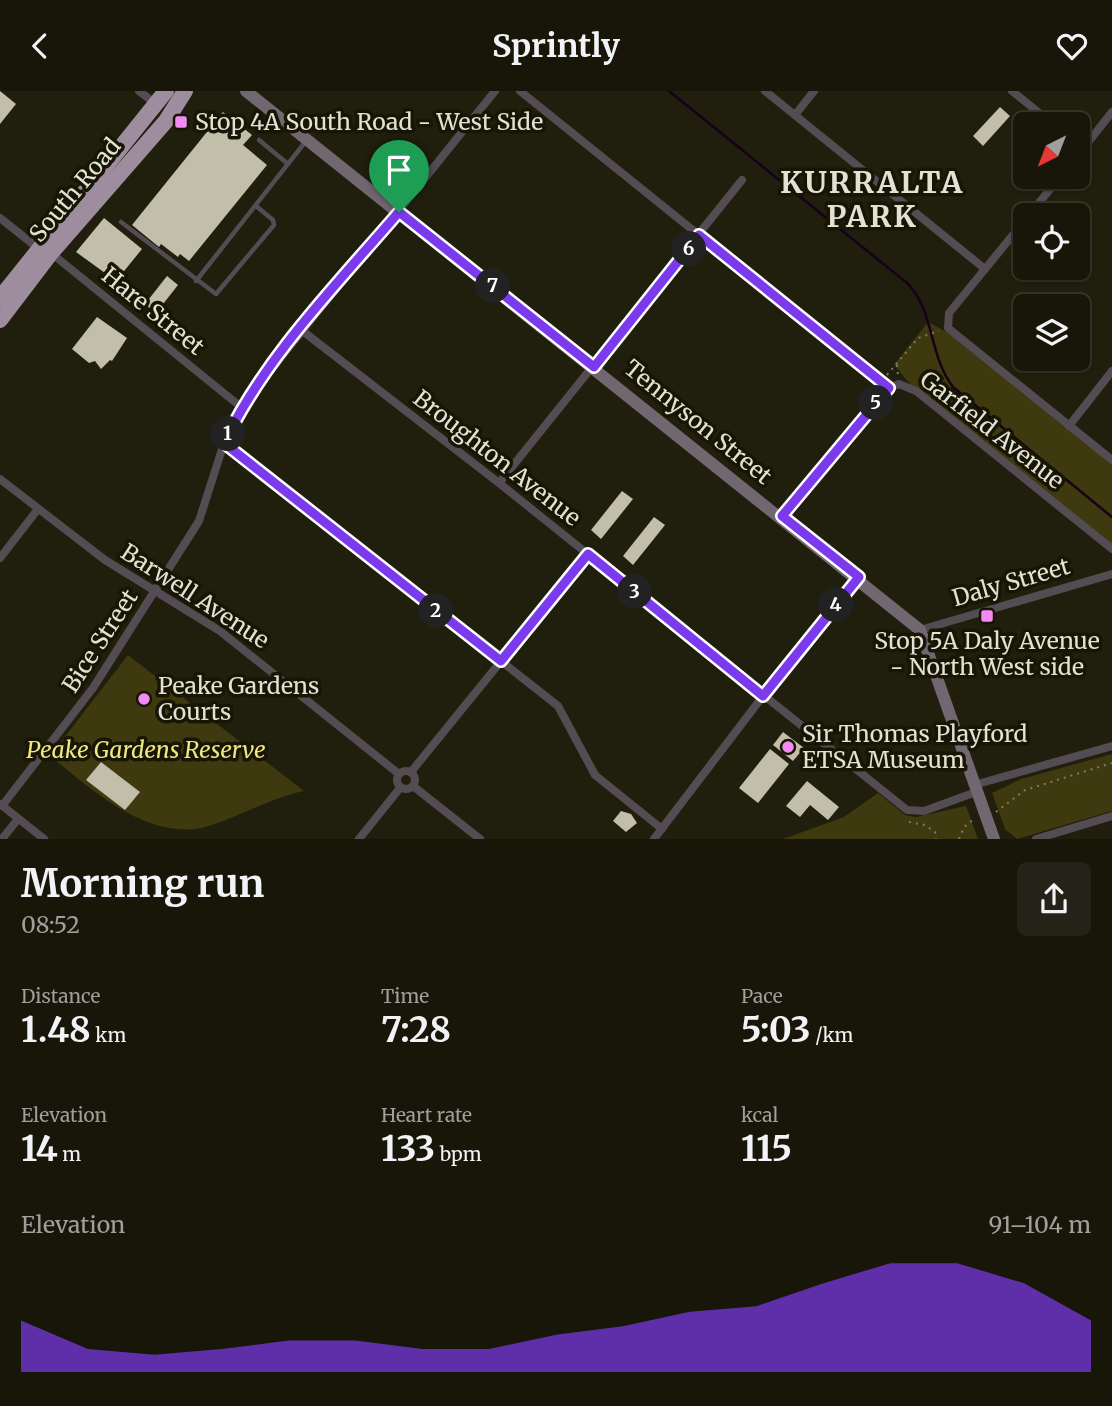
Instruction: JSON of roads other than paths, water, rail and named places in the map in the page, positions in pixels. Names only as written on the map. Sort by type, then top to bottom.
[{"type":"highway","name":"South Road","points":[[0,298],[166,121],[185,91]]},
{"type":"highway","points":[[166,121],[193,91]]},
{"type":"highway","name":"South Road","points":[[0,320],[45,251],[161,97]]},
{"type":"street","points":[[139,91],[161,97]]},
{"type":"street","name":"Tennyson Street","points":[[246,91],[859,577],[920,629],[929,646],[990,836]]},
{"type":"street","name":"Bice Street","points":[[1,805],[64,729],[199,521],[224,443],[241,407],[300,329],[399,212],[495,91]]},
{"type":"street","name":"Garfield Avenue","points":[[520,91],[881,382],[889,388],[899,384],[916,391],[1112,549]]},
{"type":"street","points":[[765,91],[985,269]]},
{"type":"street","points":[[795,115],[814,91]]},
{"type":"street","points":[[1012,91],[1038,112]]},
{"type":"street","points":[[1090,137],[1112,112]]},
{"type":"street","points":[[499,483],[742,180]]},
{"type":"street","points":[[1039,203],[1050,189]]},
{"type":"street","name":"Hare Street","points":[[0,218],[241,407]]},
{"type":"street","points":[[1013,234],[949,313],[948,328],[954,336],[1112,460]]},
{"type":"street","name":"Broughton Avenue","points":[[300,329],[499,483],[907,810],[924,811],[975,789],[1112,746]]},
{"type":"street","points":[[1069,426],[1112,371]]},
{"type":"street","points":[[782,516],[889,388]]},
{"type":"street","points":[[224,443],[558,706],[595,775],[662,829]]},
{"type":"street","name":"Barwell Avenue","points":[[0,479],[154,592],[220,631],[398,774]]},
{"type":"street","points":[[0,558],[38,509]]},
{"type":"street","points":[[411,772],[415,780],[413,786],[408,790],[400,788],[397,783],[398,774],[411,772],[588,554]]},
{"type":"street","name":"Daly Street","points":[[920,629],[1112,574]]},
{"type":"street","points":[[654,839],[763,696],[859,577]]},
{"type":"street","points":[[413,786],[480,839]]},
{"type":"street","points":[[359,839],[400,788]]},
{"type":"street","points":[[1,805],[44,839]]},
{"type":"street","points":[[1036,839],[1112,816]]},
{"type":"street","points":[[2,839],[18,819]]},
{"type":"street","points":[[990,836],[1003,839]]},
{"type":"lane","points":[[259,140],[288,164]]},
{"type":"lane","points":[[196,281],[308,140]]},
{"type":"lane","points":[[121,222],[212,293],[218,293],[274,225],[273,220],[256,206]]},
{"type":"waterway","points":[[669,91],[907,283],[922,306],[939,361],[953,387],[1112,517]]},
{"type":"place","name":"Stop 4A South Road - West Side","points":[[181,122]]},
{"type":"place","name":"Stop 5A Daly Avenue - North West side","points":[[987,616]]},
{"type":"place","name":"Peake Gardens Courts","points":[[144,699]]},
{"type":"place","name":"Sir Thomas Playford ETSA Museum","points":[[788,747]]},
{"type":"district","name":"KURRALTA PARK","points":[[872,200]]},
{"type":"park label","name":"Peake Gardens Reserve","points":[[146,750]]}]
